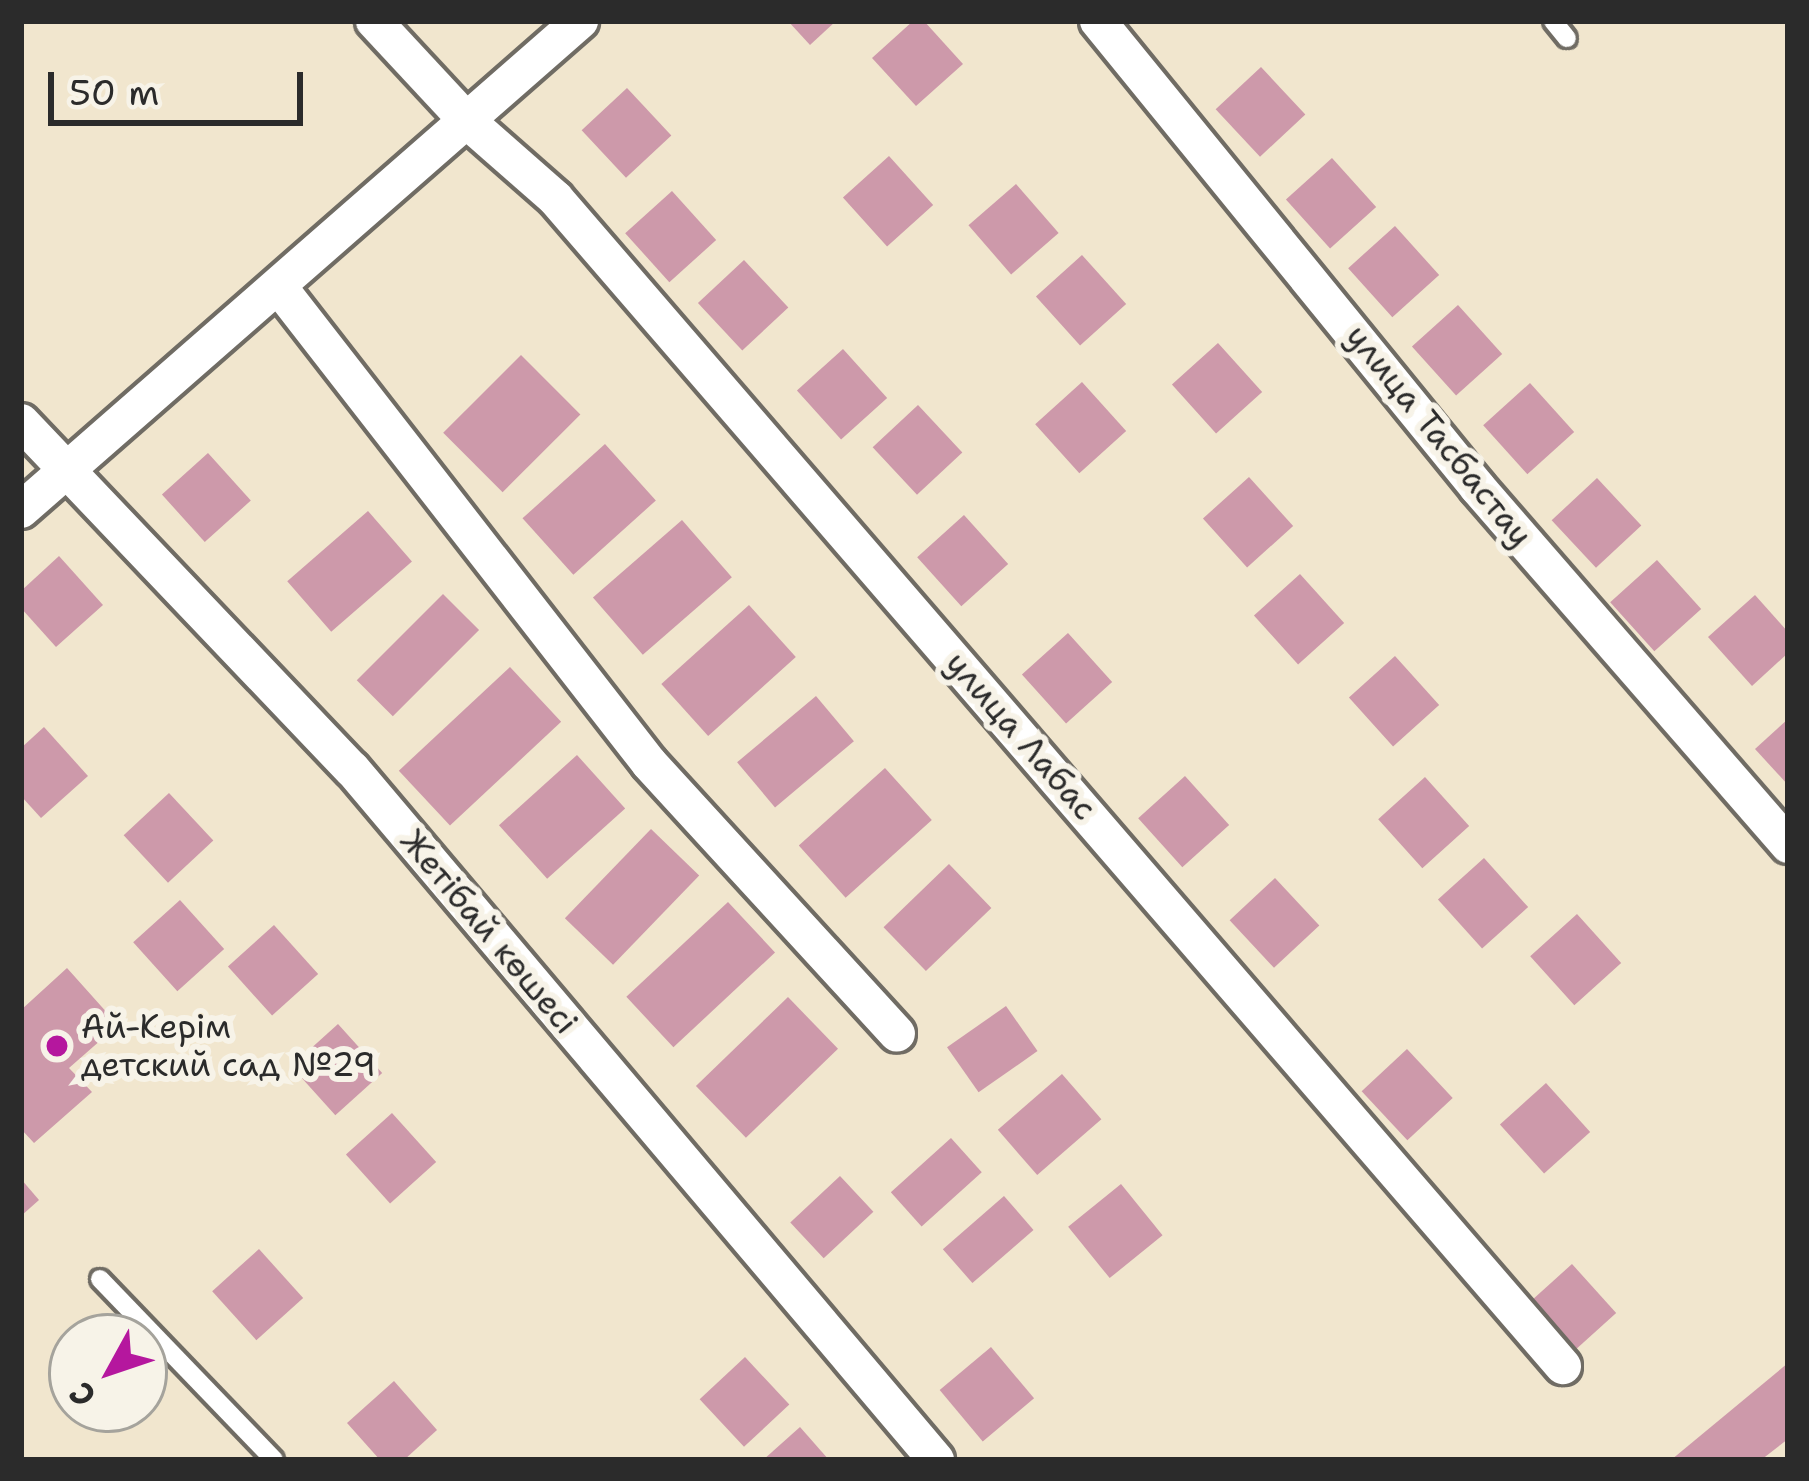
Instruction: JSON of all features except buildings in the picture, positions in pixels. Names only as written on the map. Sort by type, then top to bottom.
[{"type":"street","name":"улица Лабас","points":[[374,21],[466,119],[555,198],[1563,1366]]},
{"type":"street","points":[[21,510],[580,21]]},
{"type":"street","name":"улица Тасбастау","points":[[1098,21],[1478,488],[1788,845]]},
{"type":"street","points":[[279,287],[650,763],[897,1034]]},
{"type":"street","name":"Жетібай көшесі","points":[[21,422],[352,769],[936,1460]]},
{"type":"lane","points":[[1552,21],[1567,38]]},
{"type":"lane","points":[[100,1279],[274,1460]]},
{"type":"place","name":"Ай-Керім детский сад №29","points":[[57,1046]]}]
